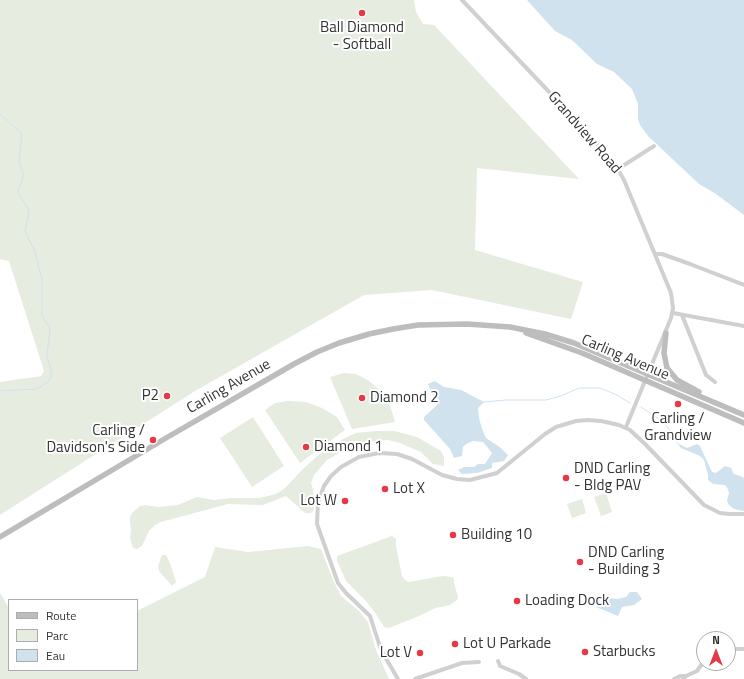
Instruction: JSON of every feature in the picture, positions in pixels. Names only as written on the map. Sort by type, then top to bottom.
[{"type":"main road","name":"Carling Avenue","points":[[0,537],[245,391],[317,352],[339,343],[369,334],[412,326],[455,323],[493,325],[528,330],[560,338],[744,415]]},
{"type":"main road","name":"Carling Avenue","points":[[493,325],[557,343],[744,423]]},
{"type":"main road","points":[[666,333],[664,358],[669,372],[677,380],[722,406]]},
{"type":"street","name":"Grandview Road","points":[[462,0],[570,114],[618,169],[671,293],[673,313],[626,428]]},
{"type":"street","points":[[618,169],[654,146]]},
{"type":"street","points":[[655,254],[662,254],[744,285]]},
{"type":"street","points":[[673,313],[744,326]]},
{"type":"street","points":[[682,315],[706,375],[715,382]]},
{"type":"street","points":[[398,679],[381,650],[370,616],[346,593],[338,583],[318,529],[318,502],[324,486],[331,476],[341,467],[359,457],[373,453],[407,456],[442,475],[457,479],[470,480],[497,473],[544,434],[561,425],[576,421],[594,420],[626,428],[645,444],[704,505],[716,512],[744,514]]},
{"type":"street","points":[[498,661],[500,666],[519,674],[526,679]]},
{"type":"street","points":[[415,679],[462,664],[479,662]]},
{"type":"street","points":[[674,679],[680,676],[685,677],[696,671]]},
{"type":"green space","points":[[0,0],[414,0],[416,12],[423,24],[434,25],[579,179],[477,168],[475,250],[583,282],[571,319],[432,290],[364,295],[195,391],[0,515],[0,382],[41,376],[44,371],[9,261],[0,259]]},
{"type":"green space","name":"Diamond 2","points":[[344,373],[356,374],[369,381],[381,391],[390,405],[395,422],[352,429],[330,377]]},
{"type":"green space","name":"Diamond 1","points":[[288,401],[306,402],[322,408],[337,417],[345,430],[300,463],[265,410],[275,403]]},
{"type":"green space","points":[[253,417],[284,466],[252,487],[220,438]]},
{"type":"green space","points":[[394,431],[417,437],[441,451],[444,457],[444,466],[433,464],[421,452],[400,443],[388,440],[357,443],[327,460],[314,475],[311,483],[313,489],[314,510],[311,513],[305,513],[286,496],[263,505],[228,504],[161,522],[149,531],[142,546],[137,549],[133,548],[130,538],[130,517],[140,506],[146,505],[158,507],[178,505],[197,497],[214,500],[231,498],[260,498],[276,494],[285,488],[323,451],[356,433]]},
{"type":"green space","points":[[606,493],[612,512],[601,516],[594,497]]},
{"type":"green space","points":[[582,499],[586,513],[572,518],[567,504]]},
{"type":"green space","points":[[392,536],[396,539],[402,576],[405,580],[408,582],[443,576],[452,577],[454,578],[458,597],[457,600],[450,605],[435,608],[389,628],[384,627],[366,601],[346,581],[337,561],[337,556]]},
{"type":"green space","points":[[308,546],[321,549],[341,596],[359,611],[368,622],[376,650],[389,679],[0,679],[0,593],[8,606],[8,671],[138,671],[138,610],[205,577],[215,547],[248,552]]},
{"type":"green space","points":[[162,555],[166,555],[170,563],[176,582],[172,586],[159,571],[158,566]]},
{"type":"water","points":[[527,0],[744,0],[744,215],[716,194],[699,184],[648,136],[640,125],[638,119],[638,104],[632,89],[614,72],[597,64],[572,40],[555,31]]},
{"type":"water","points":[[435,381],[444,387],[461,390],[484,402],[478,408],[482,429],[486,438],[501,448],[508,455],[504,461],[492,463],[492,468],[477,473],[462,474],[458,470],[464,467],[474,467],[478,464],[485,464],[492,453],[483,442],[473,441],[463,447],[462,456],[454,458],[450,449],[424,420],[424,417],[437,405],[428,384]]},
{"type":"water","points":[[677,443],[687,448],[697,444],[700,446],[712,472],[716,473],[725,466],[731,468],[734,474],[743,477],[744,511],[734,509],[729,505],[727,501],[729,493],[725,485],[713,484],[708,480],[704,460],[700,456],[681,448]]},
{"type":"water","points":[[630,592],[637,592],[642,599],[634,605],[622,607],[618,616],[596,607],[601,601],[608,598],[618,599],[626,597]]},
{"type":"waterway","points":[[0,114],[22,134],[19,161],[23,172],[23,178],[18,192],[29,211],[25,231],[35,252],[42,280],[42,316],[50,328],[47,356],[52,373],[49,381],[37,389],[0,391]]},
{"type":"waterway","points":[[484,402],[506,400],[546,400],[561,396],[579,388],[600,388],[617,395],[630,403]]},
{"type":"waterway","points":[[641,407],[662,421],[674,435],[677,443]]},
{"type":"place","name":"Ball Diamond - Softball","points":[[362,13]]},
{"type":"place","name":"P2","points":[[167,396]]},
{"type":"place","name":"Diamond 2","points":[[362,398]]},
{"type":"place","name":"Carling / Grandview","points":[[678,404]]},
{"type":"place","name":"Carling / Davidson's Side","points":[[153,440]]},
{"type":"place","name":"Diamond 1","points":[[306,447]]},
{"type":"place","name":"DND Carling - Bldg PAV","points":[[566,478]]},
{"type":"place","name":"Lot X","points":[[385,489]]},
{"type":"place","name":"Lot W","points":[[345,501]]},
{"type":"place","name":"Building 10","points":[[453,535]]},
{"type":"place","name":"DND Carling - Building 3","points":[[580,562]]},
{"type":"place","name":"Loading Dock","points":[[517,601]]},
{"type":"place","name":"Lot U Parkade","points":[[455,644]]},
{"type":"place","name":"Starbucks","points":[[585,652]]},
{"type":"place","name":"Lot V","points":[[420,653]]}]
